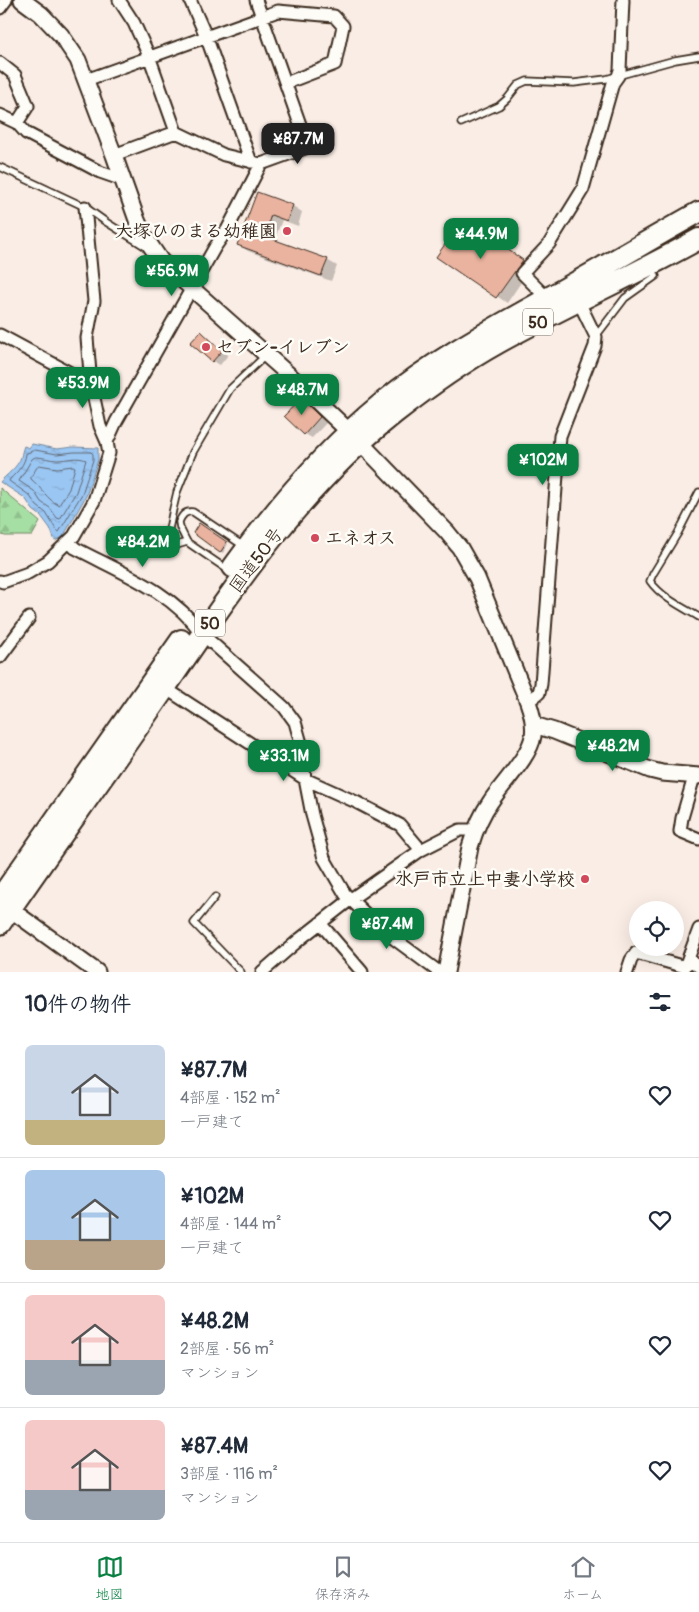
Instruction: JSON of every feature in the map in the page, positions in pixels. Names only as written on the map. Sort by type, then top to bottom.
[{"type":"highway","points":[[598,280],[629,242],[699,200]]},
{"type":"highway","name":"50","points":[[598,280],[699,212]]},
{"type":"highway","name":"50","points":[[598,280],[699,230]]},
{"type":"highway","points":[[598,280],[651,266],[699,240]]},
{"type":"highway","name":"国道50号","points":[[3,908],[165,688],[230,571],[292,492],[355,437],[400,410],[452,372],[574,293],[598,280]]},
{"type":"highway","name":"国道50号","points":[[3,908],[198,628],[389,398],[442,358],[487,331],[547,298],[574,293]]},
{"type":"street","points":[[0,8],[6,0]]},
{"type":"street","points":[[22,0],[41,14],[61,35],[78,60],[136,220],[152,250],[173,273],[267,354],[355,437],[447,532],[460,548],[477,578],[532,713],[534,737],[530,748],[491,801],[475,830],[446,972]]},
{"type":"street","points":[[118,0],[134,23],[149,56],[176,132],[224,155],[256,163],[308,147],[256,0]]},
{"type":"street","points":[[107,442],[116,422],[215,247],[227,230],[256,163],[190,0]]},
{"type":"street","points":[[547,298],[522,273],[549,244],[583,189],[613,83],[620,70],[623,0]]},
{"type":"street","points":[[86,80],[278,11],[334,16],[343,26],[335,64],[286,83]]},
{"type":"street","points":[[0,63],[15,75],[28,106],[17,123]]},
{"type":"street","points":[[0,115],[17,123],[26,134],[100,172],[123,180]]},
{"type":"street","points":[[114,155],[176,132]]},
{"type":"street","points":[[0,581],[3,582],[28,573],[48,561],[69,542],[94,501],[109,453],[107,442],[100,426],[91,384],[87,338],[94,301],[85,207]]},
{"type":"street","points":[[528,702],[539,693],[542,684],[560,436],[596,337],[574,293]]},
{"type":"street","points":[[0,335],[91,384]]},
{"type":"street","points":[[69,542],[75,548],[152,588],[284,707],[295,722],[302,747],[305,779],[312,815],[324,858],[345,894],[381,929],[438,972]]},
{"type":"street","points":[[0,657],[29,618]]},
{"type":"street","points":[[165,688],[305,779],[356,802],[400,825],[421,850]]},
{"type":"street","points":[[534,725],[554,731],[662,774],[697,777],[682,818],[680,831],[699,839]]},
{"type":"street","points":[[262,972],[351,899],[421,850],[460,830],[475,830]]},
{"type":"street","points":[[3,908],[97,972]]},
{"type":"street","points":[[320,923],[362,972]]},
{"type":"street","points":[[627,972],[636,952],[685,967],[699,929]]},
{"type":"street","points":[[688,959],[699,966]]},
{"type":"lane","points":[[461,123],[498,106],[507,99],[518,85],[527,81],[574,83],[618,76],[675,60],[699,56]]},
{"type":"lane","points":[[0,166],[85,207],[152,250]]},
{"type":"lane","points":[[596,337],[625,298],[656,276],[651,266]]},
{"type":"lane","points":[[187,542],[177,545],[171,543],[168,534],[177,492],[193,452],[230,389],[267,354]]},
{"type":"lane","points":[[699,492],[650,581],[664,595],[699,617]]},
{"type":"lane","points":[[230,571],[187,542],[179,522],[184,514],[193,512],[247,548]]},
{"type":"lane","points":[[215,897],[194,923],[241,972]]},
{"type":"green space","points":[[0,488],[40,522],[32,536],[5,536],[0,534]]},
{"type":"water","points":[[32,444],[57,449],[73,447],[98,448],[98,460],[86,496],[63,537],[55,541],[50,528],[41,516],[33,510],[25,498],[0,482],[17,464],[24,446],[29,448]]},
{"type":"building","points":[[257,192],[293,205],[287,221],[271,215],[264,236],[328,259],[321,276],[237,245]]},
{"type":"building","points":[[470,224],[523,260],[496,298],[436,257],[448,240],[455,245]]},
{"type":"building","name":"セブン-イレブン","points":[[201,331],[222,351],[212,362],[190,343]]},
{"type":"building","points":[[301,398],[320,417],[304,435],[284,416]]},
{"type":"building","points":[[199,523],[227,542],[220,553],[193,533]]},
{"type":"place","name":"大塚ひのまる幼稚園","points":[[287,231]]},
{"type":"place","name":"セブン-イレブン","points":[[206,347]]},
{"type":"place","name":"エネオス","points":[[315,538]]},
{"type":"place","name":"水戸市立上中妻小学校","points":[[585,879]]}]
